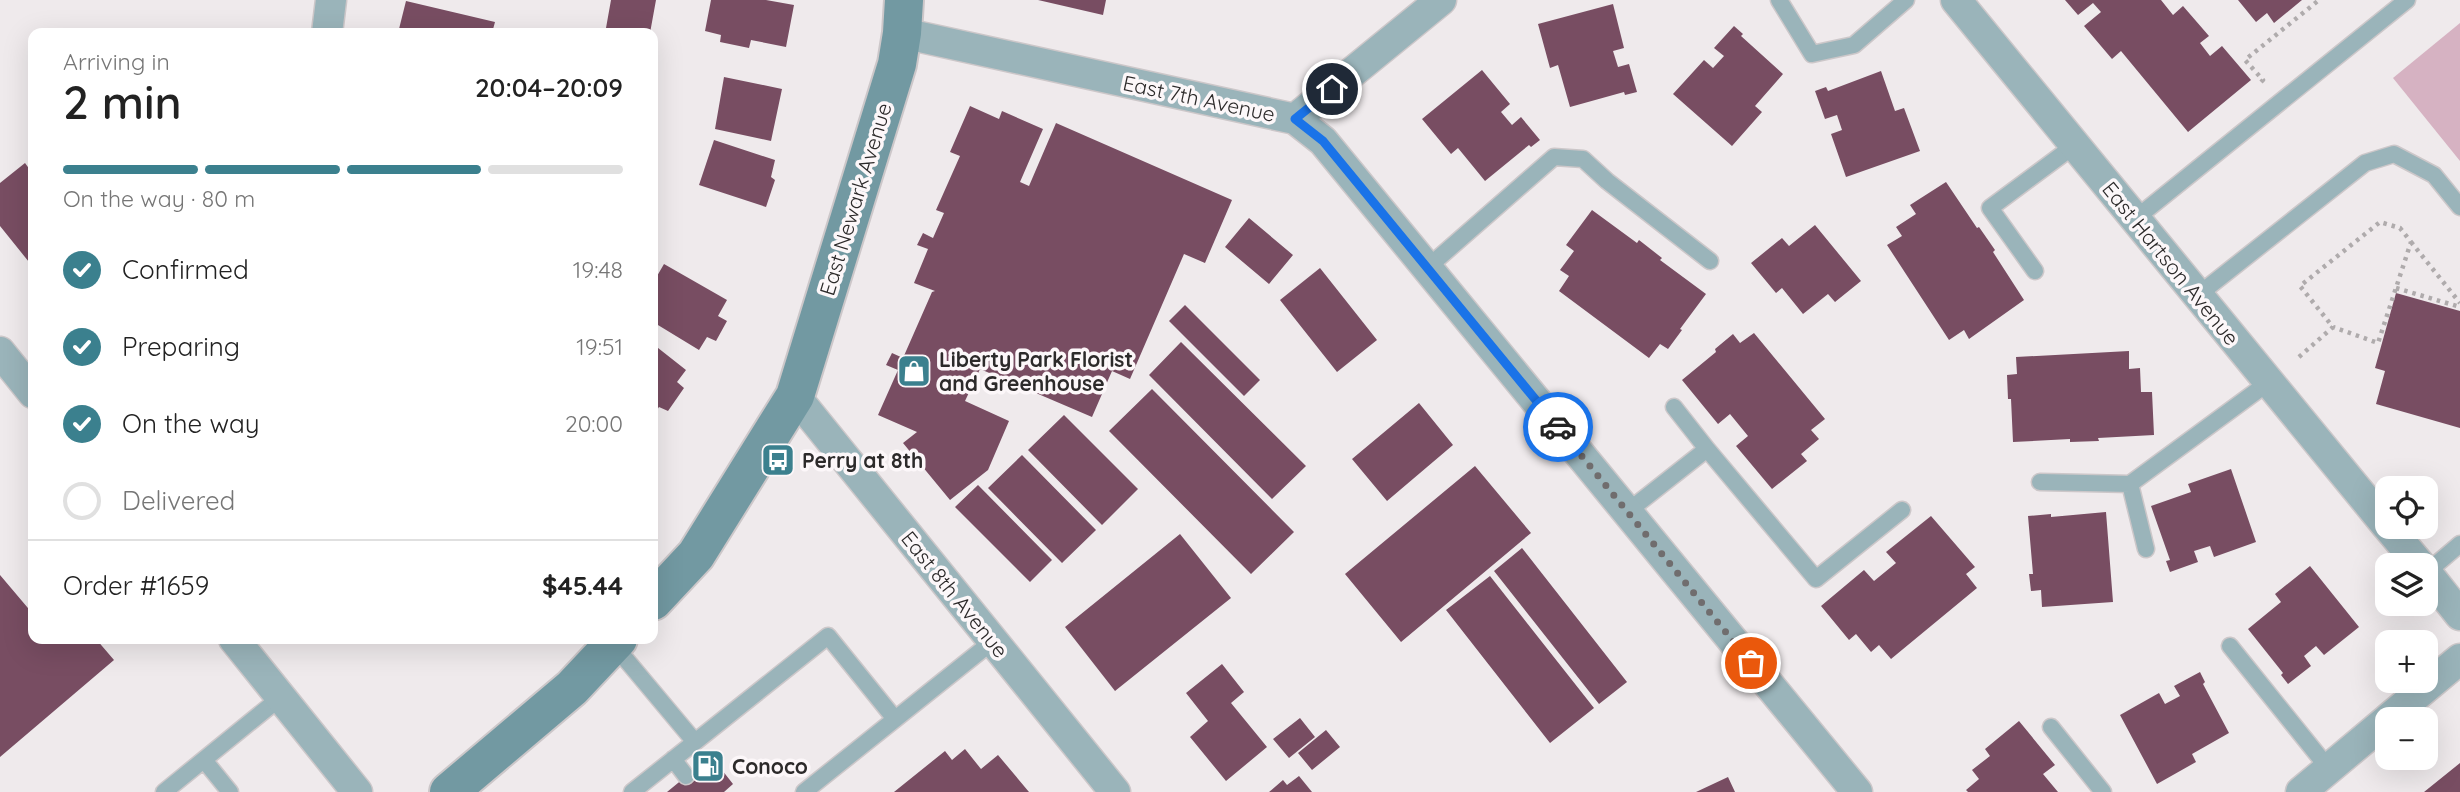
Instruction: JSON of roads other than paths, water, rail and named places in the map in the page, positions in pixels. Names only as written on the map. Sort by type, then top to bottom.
[{"type":"main road","name":"East Newark Avenue","points":[[658,596],[696,555],[795,396],[897,64],[903,17]]},
{"type":"main road","points":[[449,792],[572,688],[612,644]]},
{"type":"street","points":[[328,28],[331,0]]},
{"type":"street","points":[[1295,119],[1441,0]]},
{"type":"street","name":"East Hartson Avenue","points":[[1956,0],[2375,510]]},
{"type":"street","name":"East 7th Avenue","points":[[903,17],[1295,119],[1323,141],[1857,792]]},
{"type":"street","points":[[0,352],[28,386]]},
{"type":"street","name":"East 8th Avenue","points":[[795,396],[1115,792]]},
{"type":"street","name":"East Hartson Avenue","points":[[2399,539],[2410,553]]},
{"type":"street","points":[[2438,588],[2460,615]]},
{"type":"street","points":[[238,644],[357,792]]},
{"type":"street","points":[[2403,707],[2460,659]]},
{"type":"street","points":[[2301,792],[2375,731]]},
{"type":"lane","points":[[1779,0],[1812,54],[1854,45],[1906,0]]},
{"type":"lane","points":[[2135,219],[2407,0]]},
{"type":"lane","points":[[2035,271],[1990,208],[2075,145]]},
{"type":"lane","points":[[2198,295],[2365,163],[2393,154],[2434,175],[2460,207]]},
{"type":"lane","points":[[1427,268],[1554,157],[1583,159],[1607,181],[1710,261]]},
{"type":"lane","points":[[2040,482],[2130,484],[2269,382]]},
{"type":"lane","points":[[1674,407],[1816,579],[1902,510]]},
{"type":"lane","points":[[1627,512],[1707,449]]},
{"type":"lane","points":[[2130,484],[2146,549]]},
{"type":"lane","points":[[2438,563],[2460,544]]},
{"type":"lane","points":[[632,792],[828,636],[895,719]]},
{"type":"lane","points":[[804,792],[993,641]]},
{"type":"lane","points":[[617,644],[695,742]]},
{"type":"lane","points":[[2230,646],[2329,769]]},
{"type":"lane","points":[[164,792],[281,697]]},
{"type":"lane","points":[[2051,727],[2103,792]]},
{"type":"lane","points":[[673,759],[686,776]]},
{"type":"lane","points":[[204,760],[230,792]]},
{"type":"place","name":"Liberty Park Florist and Greenhouse","points":[[914,371]]},
{"type":"place","name":"Perry at 8th","points":[[778,460]]},
{"type":"place","name":"Conoco","points":[[708,766]]}]
